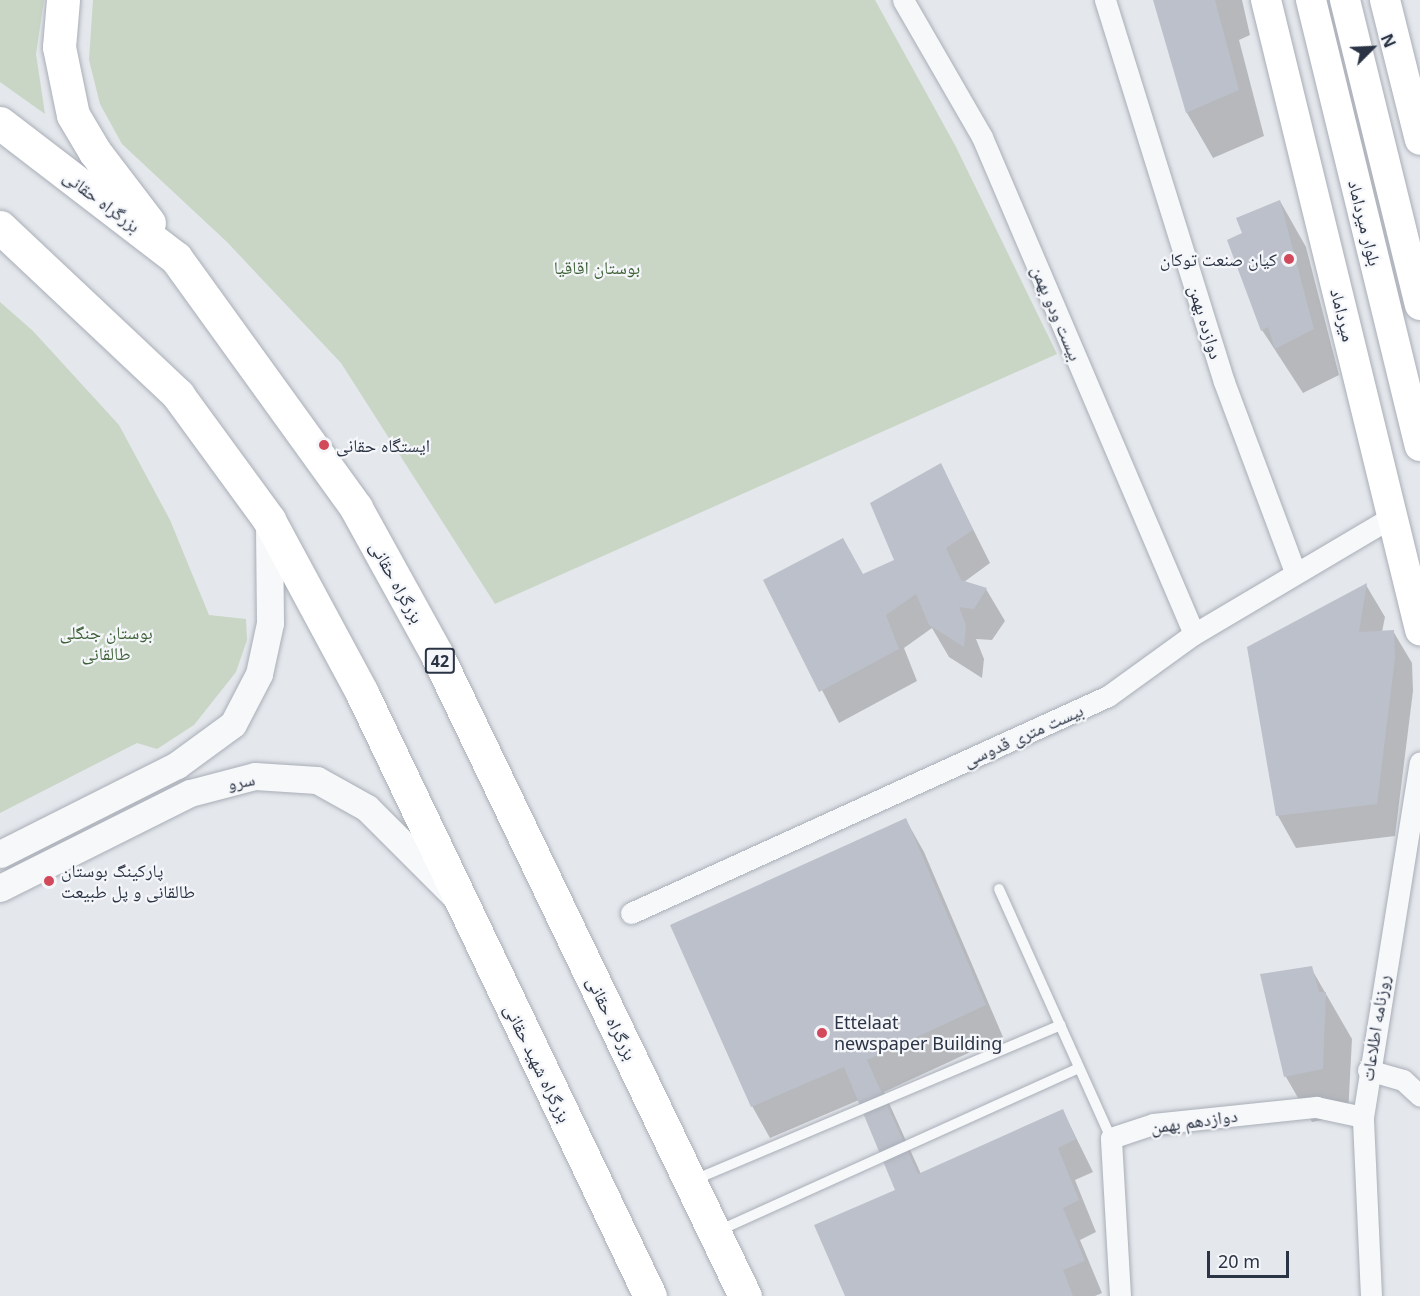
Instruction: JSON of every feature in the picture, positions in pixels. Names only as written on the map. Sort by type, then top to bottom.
[{"type":"highway","points":[[63,0],[59,47],[73,115],[94,152],[176,258]]},
{"type":"highway","name":"بزرگراه حقانی","points":[[0,123],[176,258],[356,508],[437,655],[745,1296]]},
{"type":"highway","points":[[0,227],[178,395],[269,520],[362,693],[461,901]]},
{"type":"highway","name":"بزرگراه شهید حقانی","points":[[461,901],[616,1224]]},
{"type":"highway","points":[[616,1224],[650,1296]]},
{"type":"main road","name":"میرداماد","points":[[1266,0],[1420,630]]},
{"type":"main road","name":"بلوار میرداماد","points":[[1311,0],[1420,446]]},
{"type":"main road","name":"بلوار میرداماد","points":[[1345,0],[1420,305]]},
{"type":"main road","points":[[1385,0],[1420,140]]},
{"type":"street","name":"بیست ودو بهمن","points":[[903,0],[982,137],[1194,634]]},
{"type":"street","name":"دوازده بهمن","points":[[1105,0],[1224,382],[1295,572]]},
{"type":"street","name":"بیست متری قدوسی","points":[[631,913],[1108,696],[1194,634],[1295,572],[1392,517]]},
{"type":"street","points":[[0,854],[177,765],[233,724],[259,674],[270,623],[269,520]]},
{"type":"street","name":"روزنامه اطلاعات","points":[[1371,1296],[1363,1117],[1368,1070],[1420,764]]},
{"type":"street","name":"سرو","points":[[0,888],[190,793],[255,776],[317,780],[367,808],[461,901]]},
{"type":"street","points":[[1368,1070],[1403,1080],[1420,1095]]},
{"type":"street","name":"دوازدهم بهمن","points":[[1111,1138],[1153,1124],[1316,1107],[1363,1117]]},
{"type":"street","points":[[1111,1138],[1120,1296]]},
{"type":"lane","points":[[999,889],[1111,1138]]},
{"type":"lane","points":[[691,1182],[1061,1025]]},
{"type":"lane","points":[[715,1233],[1079,1068]]},
{"type":"lane","points":[[616,1224],[635,1296]]},
{"type":"green space","points":[[0,0],[44,0],[36,54],[45,114],[0,82]]},
{"type":"green space","name":"بوستان اقاقیا","points":[[93,0],[875,0],[956,147],[1057,354],[495,604],[341,363],[227,242],[122,144],[100,104],[89,60]]},
{"type":"green space","name":"بوستان جنگلی طالقانی","points":[[0,302],[33,331],[119,425],[170,520],[209,615],[246,619],[247,640],[236,672],[194,725],[157,749],[137,743],[0,813]]},
{"type":"building","points":[[1153,0],[1215,0],[1239,90],[1186,113]]},
{"type":"building","points":[[1280,200],[1314,329],[1275,349],[1268,327],[1261,331],[1227,240],[1242,233],[1236,218]]},
{"type":"building","points":[[941,463],[973,530],[946,548],[961,580],[987,588],[974,609],[959,607],[966,625],[964,647],[929,625],[916,594],[886,615],[899,649],[819,692],[763,580],[843,538],[863,574],[894,560],[870,503]]},
{"type":"building","points":[[1367,583],[1359,632],[1394,630],[1395,658],[1377,804],[1276,816],[1247,647]]},
{"type":"building","name":"Ettelaat newspaper Building","points":[[906,818],[986,1005],[867,1060],[918,1174],[1063,1109],[1076,1139],[1058,1148],[1079,1200],[1063,1208],[1085,1261],[1063,1270],[1073,1296],[845,1296],[814,1225],[895,1190],[844,1067],[751,1107],[670,925]]},
{"type":"building","points":[[1312,966],[1319,992],[1326,992],[1323,1069],[1284,1077],[1260,974]]},
{"type":"place","name":"کیان صنعت توکان","points":[[1289,259]]},
{"type":"place","name":"ایستگاه حقانی","points":[[324,445]]},
{"type":"place","name":"پارکینگ بوستان طالقانی و پل طبیعت","points":[[49,881]]},
{"type":"place","name":"Ettelaat newspaper Building","points":[[822,1033]]}]
